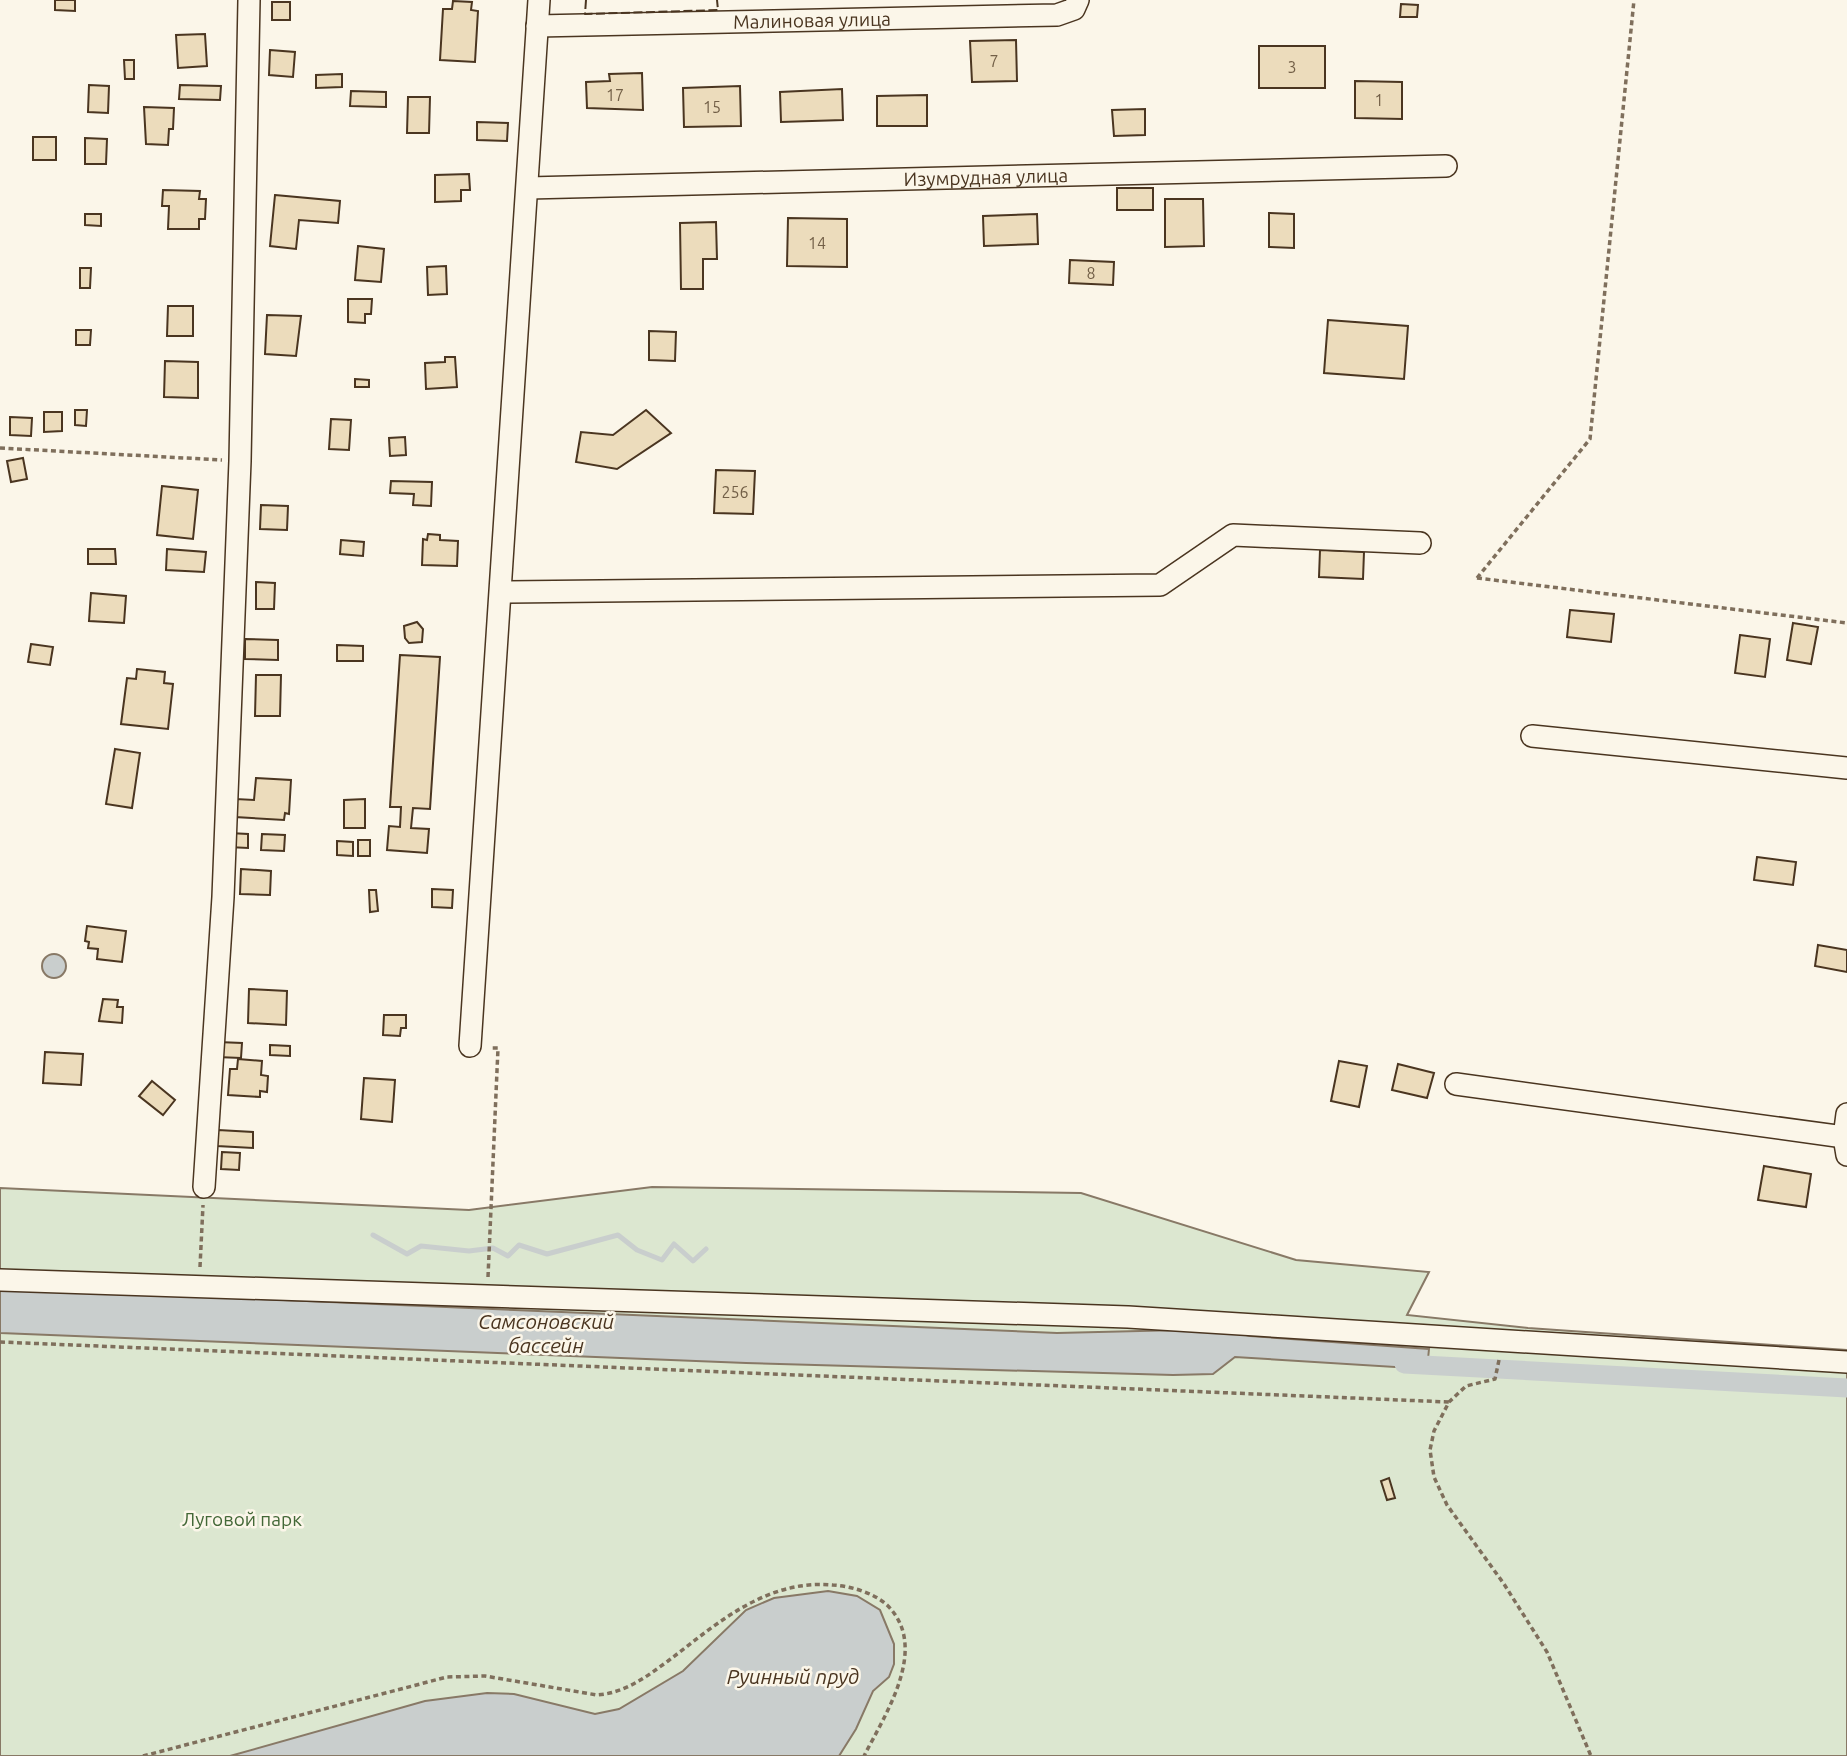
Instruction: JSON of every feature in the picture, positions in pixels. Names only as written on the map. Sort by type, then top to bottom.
[{"type":"street","points":[[204,1186],[223,897],[240,461],[249,0]]},
{"type":"street","points":[[470,1046],[539,0]]},
{"type":"street","name":"Малиновая улица","points":[[537,26],[1057,15],[1074,9],[1079,0]]},
{"type":"street","name":"Изумрудная улица","points":[[528,188],[1446,166]]},
{"type":"street","points":[[501,592],[1160,585],[1233,534],[1419,543]]},
{"type":"street","points":[[1532,736],[1847,768]]},
{"type":"street","points":[[1456,1084],[1845,1146],[1847,1114]]},
{"type":"street","points":[[0,1280],[1128,1317],[1847,1362]]},
{"type":"path","points":[[1634,0],[1590,439],[1477,578],[1847,623]]},
{"type":"path","points":[[0,449],[240,461]]},
{"type":"path","points":[[470,1046],[498,1048],[487,1263]]},
{"type":"path","points":[[200,1287],[204,1186]]},
{"type":"path","points":[[0,1342],[1449,1402]]},
{"type":"path","points":[[1498,1367],[1498,1376],[1466,1386],[1449,1402],[1434,1431],[1430,1450],[1434,1477],[1447,1505],[1504,1584],[1546,1652],[1591,1756]]},
{"type":"path","points":[[143,1756],[447,1677],[485,1676],[597,1695],[614,1694],[659,1668],[740,1607],[788,1586],[814,1583],[841,1586],[878,1598],[898,1616],[907,1640],[894,1700],[864,1756]]},
{"type":"green space","name":"Луговой парк","points":[[652,1187],[1081,1193],[1296,1260],[1429,1272],[1407,1315],[1528,1328],[1847,1350],[1847,1756],[0,1756],[0,1188],[469,1210]]},
{"type":"water","points":[[49,954],[59,954],[66,961],[66,971],[59,978],[49,978],[42,971],[42,961]]},
{"type":"water","name":"Самсоновский бассейн","points":[[0,1288],[1057,1333],[1223,1329],[1250,1336],[1429,1349],[1427,1369],[1235,1357],[1213,1374],[1173,1375],[746,1363],[0,1333]]},
{"type":"water","name":"Руинный пруд","points":[[828,1591],[857,1596],[880,1610],[894,1644],[894,1664],[889,1677],[873,1691],[856,1729],[839,1756],[230,1756],[425,1701],[487,1693],[514,1694],[595,1714],[619,1709],[683,1671],[746,1610],[774,1598]]},
{"type":"building","points":[[55,0],[75,0],[75,11],[55,10]]},
{"type":"building","points":[[453,1],[472,2],[471,10],[478,11],[475,62],[440,60],[443,9],[452,9]]},
{"type":"building","points":[[272,2],[290,2],[290,20],[272,20]]},
{"type":"building","points":[[1401,4],[1418,5],[1417,17],[1400,17]]},
{"type":"building","points":[[205,34],[207,66],[178,68],[176,35]]},
{"type":"building","points":[[1016,40],[1017,81],[972,82],[970,41]]},
{"type":"building","points":[[1259,46],[1325,46],[1325,88],[1259,88]]},
{"type":"building","points":[[270,50],[295,52],[293,77],[269,75]]},
{"type":"building","points":[[124,60],[134,60],[134,79],[125,79]]},
{"type":"building","points":[[642,73],[643,110],[587,108],[586,82],[610,81],[609,74]]},
{"type":"building","points":[[342,74],[342,87],[316,88],[316,75]]},
{"type":"building","points":[[1355,81],[1402,82],[1402,119],[1355,118]]},
{"type":"building","points":[[89,85],[109,86],[108,113],[88,112]]},
{"type":"building","points":[[180,85],[221,86],[220,100],[179,99]]},
{"type":"building","points":[[740,86],[741,126],[684,127],[683,88]]},
{"type":"building","points":[[842,89],[843,120],[781,122],[780,92]]},
{"type":"building","points":[[351,91],[386,92],[386,107],[350,106]]},
{"type":"building","points":[[927,95],[927,126],[877,126],[877,96]]},
{"type":"building","points":[[408,97],[430,97],[429,133],[407,133]]},
{"type":"building","points":[[144,107],[174,108],[173,129],[169,129],[168,145],[146,144]]},
{"type":"building","points":[[1145,109],[1145,135],[1114,136],[1112,110]]},
{"type":"building","points":[[477,122],[508,123],[507,141],[477,140]]},
{"type":"building","points":[[33,137],[56,137],[56,160],[33,160]]},
{"type":"building","points":[[85,138],[107,139],[106,164],[85,164]]},
{"type":"building","points":[[469,174],[470,190],[461,190],[461,201],[435,202],[435,175]]},
{"type":"building","points":[[1117,188],[1153,188],[1153,210],[1117,210]]},
{"type":"building","points":[[163,190],[200,191],[199,199],[206,199],[205,219],[199,219],[199,229],[168,229],[169,206],[162,206]]},
{"type":"building","points":[[275,195],[340,201],[338,223],[299,220],[296,249],[270,246]]},
{"type":"building","points":[[1165,199],[1203,199],[1204,246],[1165,247]]},
{"type":"building","points":[[1269,213],[1294,214],[1294,248],[1269,247]]},
{"type":"building","points":[[85,214],[101,214],[101,226],[85,225]]},
{"type":"building","points":[[1037,214],[1038,244],[984,246],[983,216]]},
{"type":"building","points":[[788,218],[847,219],[847,267],[787,266]]},
{"type":"building","points":[[716,222],[717,259],[703,259],[703,289],[681,289],[680,223]]},
{"type":"building","points":[[358,246],[384,249],[381,282],[355,280]]},
{"type":"building","points":[[1070,260],[1114,262],[1113,285],[1069,283]]},
{"type":"building","points":[[446,266],[447,294],[428,295],[427,267]]},
{"type":"building","points":[[80,268],[91,268],[90,288],[80,288]]},
{"type":"building","points":[[348,299],[372,299],[371,314],[365,314],[365,323],[348,322]]},
{"type":"building","points":[[168,306],[193,306],[193,336],[167,336]]},
{"type":"building","points":[[267,315],[301,316],[296,356],[265,354]]},
{"type":"building","points":[[1328,320],[1408,326],[1404,379],[1324,373]]},
{"type":"building","points":[[76,330],[91,330],[90,345],[76,345]]},
{"type":"building","points":[[649,331],[676,332],[675,361],[649,360]]},
{"type":"building","points":[[445,357],[455,357],[457,387],[426,389],[425,363],[445,362]]},
{"type":"building","points":[[165,361],[198,362],[198,398],[164,397]]},
{"type":"building","points":[[355,379],[369,380],[369,387],[355,387]]},
{"type":"building","points":[[75,410],[87,410],[86,426],[75,425]]},
{"type":"building","points":[[646,410],[671,433],[617,469],[576,462],[581,432],[613,435]]},
{"type":"building","points":[[44,412],[62,412],[62,431],[44,432]]},
{"type":"building","points":[[10,417],[32,418],[31,436],[10,435]]},
{"type":"building","points":[[331,419],[351,420],[349,450],[329,449]]},
{"type":"building","points":[[405,437],[406,455],[390,456],[389,438]]},
{"type":"building","points":[[23,458],[27,479],[11,482],[7,461]]},
{"type":"building","points":[[716,470],[755,471],[753,514],[714,513]]},
{"type":"building","points":[[391,481],[432,482],[431,506],[413,505],[414,494],[390,493]]},
{"type":"building","points":[[162,486],[198,490],[193,539],[157,535]]},
{"type":"building","points":[[261,505],[288,506],[287,530],[260,529]]},
{"type":"building","points":[[428,534],[440,535],[440,540],[458,541],[457,566],[422,565],[423,539],[427,540]]},
{"type":"building","points":[[341,540],[364,542],[363,556],[340,554]]},
{"type":"building","points":[[88,549],[115,549],[116,564],[88,564]]},
{"type":"building","points":[[167,549],[206,552],[204,572],[166,570]]},
{"type":"building","points":[[1320,550],[1364,552],[1363,579],[1319,577]]},
{"type":"building","points":[[256,582],[275,583],[274,609],[256,609]]},
{"type":"building","points":[[91,593],[126,596],[124,623],[89,621]]},
{"type":"building","points":[[1570,610],[1614,614],[1611,642],[1567,637]]},
{"type":"building","points":[[417,622],[423,629],[422,642],[409,643],[405,638],[404,626]]},
{"type":"building","points":[[1793,623],[1818,627],[1811,664],[1787,660]]},
{"type":"building","points":[[1740,635],[1770,639],[1765,677],[1735,673]]},
{"type":"building","points":[[245,639],[278,640],[278,660],[245,659]]},
{"type":"building","points":[[31,644],[53,647],[50,665],[28,662]]},
{"type":"building","points":[[337,645],[363,646],[363,661],[337,661]]},
{"type":"building","points":[[400,655],[440,657],[430,809],[413,808],[411,828],[429,829],[427,853],[387,850],[389,826],[400,827],[401,807],[390,807]]},
{"type":"building","points":[[137,669],[165,672],[164,683],[173,684],[168,729],[121,724],[127,678],[136,679]]},
{"type":"building","points":[[256,675],[281,675],[280,716],[255,716]]},
{"type":"building","points":[[115,749],[140,753],[132,808],[106,804]]},
{"type":"building","points":[[256,778],[291,780],[289,814],[285,813],[284,820],[235,817],[236,799],[254,800]]},
{"type":"building","points":[[365,799],[365,828],[344,828],[344,800]]},
{"type":"building","points":[[229,833],[248,834],[248,848],[228,847]]},
{"type":"building","points":[[262,834],[285,835],[284,851],[261,850]]},
{"type":"building","points":[[358,840],[370,840],[370,856],[358,856]]},
{"type":"building","points":[[337,841],[353,842],[353,856],[337,855]]},
{"type":"building","points":[[1757,857],[1796,862],[1793,885],[1754,880]]},
{"type":"building","points":[[241,869],[271,871],[270,895],[240,894]]},
{"type":"building","points":[[432,889],[453,890],[452,908],[432,907]]},
{"type":"building","points":[[369,890],[376,890],[378,911],[370,912]]},
{"type":"building","points":[[87,926],[126,931],[122,962],[97,959],[98,949],[88,948],[89,942],[85,941]]},
{"type":"building","points":[[1818,945],[1847,950],[1847,972],[1815,966]]},
{"type":"building","points":[[249,989],[287,991],[286,1025],[248,1023]]},
{"type":"building","points":[[103,999],[118,1000],[117,1007],[123,1007],[122,1023],[99,1021]]},
{"type":"building","points":[[384,1015],[406,1015],[406,1028],[401,1028],[400,1036],[383,1035]]},
{"type":"building","points":[[218,1042],[242,1043],[241,1058],[217,1057]]},
{"type":"building","points":[[270,1045],[290,1046],[290,1056],[270,1055]]},
{"type":"building","points":[[45,1052],[83,1054],[81,1085],[43,1083]]},
{"type":"building","points":[[238,1059],[262,1061],[261,1075],[268,1076],[267,1092],[260,1091],[260,1097],[228,1095],[230,1069],[237,1069]]},
{"type":"building","points":[[1339,1061],[1367,1066],[1359,1107],[1331,1101]]},
{"type":"building","points":[[1398,1064],[1434,1073],[1427,1098],[1392,1090]]},
{"type":"building","points":[[364,1078],[395,1080],[392,1122],[361,1119]]},
{"type":"building","points":[[152,1081],[175,1100],[163,1115],[139,1096]]},
{"type":"building","points":[[218,1130],[253,1132],[253,1148],[217,1146]]},
{"type":"building","points":[[222,1152],[240,1153],[239,1170],[221,1169]]},
{"type":"building","points":[[1764,1166],[1811,1174],[1806,1207],[1758,1200]]},
{"type":"building","points":[[1389,1478],[1395,1498],[1387,1500],[1381,1481]]},
{"type":"waterway","points":[[373,1235],[407,1254],[421,1246],[469,1251],[493,1248],[508,1256],[519,1245],[547,1254],[618,1235],[637,1250],[662,1260],[674,1244],[693,1261],[706,1249]]},
{"type":"waterway","points":[[1404,1364],[1847,1388]]},
{"type":"fence","points":[[586,0],[585,14],[718,10],[717,0]]}]
